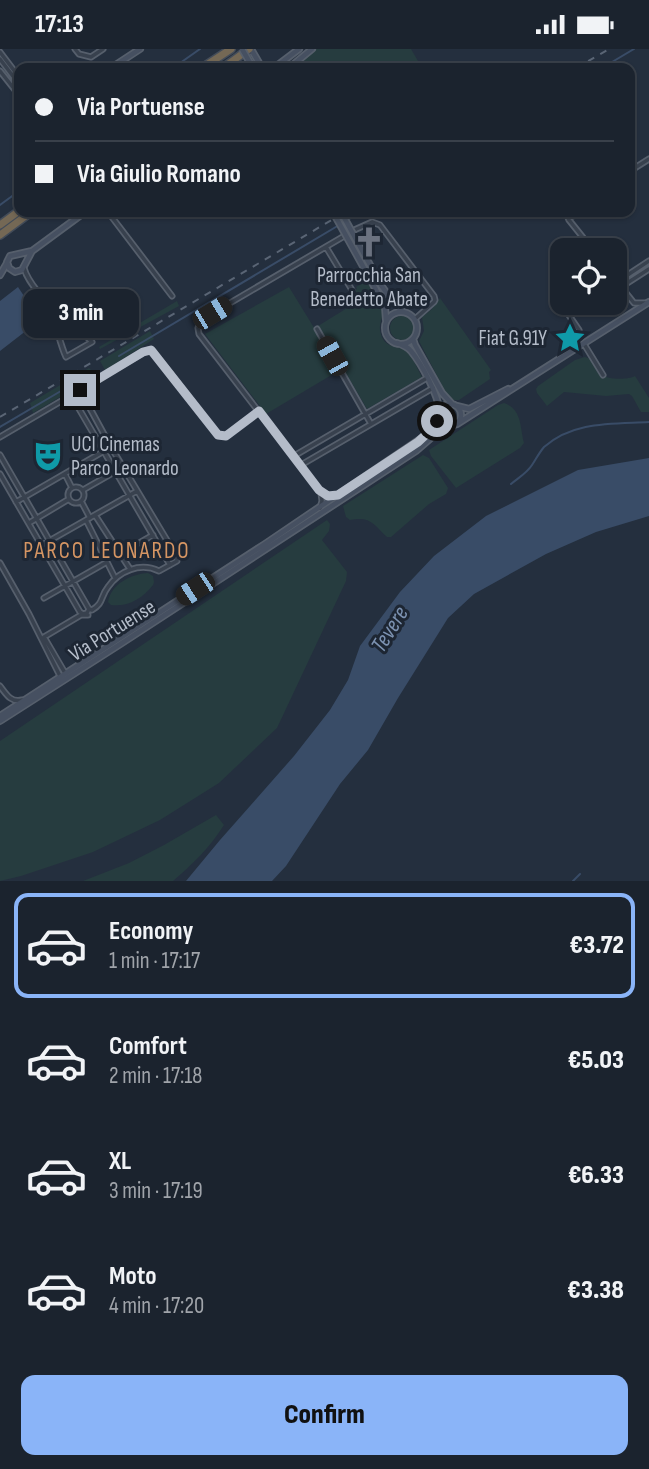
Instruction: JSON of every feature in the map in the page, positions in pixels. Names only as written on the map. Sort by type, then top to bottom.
[{"type":"highway","points":[[210,63],[233,49]]},
{"type":"highway","points":[[216,63],[233,49]]},
{"type":"highway","points":[[230,63],[250,49]]},
{"type":"highway","points":[[0,235],[24,217]]},
{"type":"street","points":[[75,49],[79,54],[91,57],[103,49]]},
{"type":"street","points":[[118,63],[139,49]]},
{"type":"street","points":[[281,63],[299,49]]},
{"type":"street","points":[[294,63],[312,49]]},
{"type":"street","points":[[0,52],[14,70]]},
{"type":"street","points":[[0,59],[14,77]]},
{"type":"street","points":[[0,71],[14,89]]},
{"type":"street","points":[[0,275],[10,255],[32,251],[78,217]]},
{"type":"street","points":[[112,217],[172,296]]},
{"type":"street","points":[[336,217],[385,307],[387,335],[411,351],[433,389],[443,424],[450,426],[649,302]]},
{"type":"street","points":[[344,217],[381,285],[404,312]]},
{"type":"street","points":[[569,217],[584,238]]},
{"type":"street","points":[[575,217],[575,227]]},
{"type":"street","points":[[338,495],[328,496],[321,492],[200,334],[198,324],[212,313],[372,222],[380,225],[435,298],[415,319]]},
{"type":"street","points":[[326,247],[352,291]]},
{"type":"street","points":[[0,275],[15,272],[25,264],[32,251]]},
{"type":"street","points":[[20,254],[28,278],[51,312],[60,345],[65,357],[92,342],[81,331],[62,338],[60,345]]},
{"type":"street","points":[[627,274],[649,261]]},
{"type":"street","points":[[7,262],[9,268],[28,278]]},
{"type":"street","points":[[627,283],[649,269]]},
{"type":"street","points":[[627,295],[633,306],[629,315]]},
{"type":"street","points":[[631,301],[636,304],[649,302]]},
{"type":"street","points":[[385,325],[394,313],[409,313],[415,319],[415,345],[442,393],[462,415],[457,424]]},
{"type":"street","points":[[568,315],[579,330]]},
{"type":"street","points":[[317,329],[371,424]]},
{"type":"street","points":[[57,332],[68,335]]},
{"type":"street","points":[[397,343],[407,343],[414,337]]},
{"type":"street","points":[[584,343],[603,375]]},
{"type":"street","points":[[0,437],[149,350],[153,351],[218,436],[226,436],[259,411]]},
{"type":"street","points":[[294,456],[427,378]]},
{"type":"street","points":[[439,414],[442,408],[454,405],[469,409],[522,383]]},
{"type":"street","points":[[301,465],[433,389]]},
{"type":"street","points":[[0,474],[80,612],[87,613],[101,603],[103,594],[115,579],[130,570],[144,566],[159,571],[177,561],[80,390]]},
{"type":"street","points":[[71,395],[170,565]]},
{"type":"street","name":"Via Portuense","points":[[0,716],[418,442],[433,428],[439,414]]},
{"type":"street","name":"Via Portuense","points":[[0,721],[290,534],[450,426]]},
{"type":"street","points":[[322,440],[327,450]]},
{"type":"street","points":[[16,502],[111,447]]},
{"type":"street","points":[[0,455],[89,609]]},
{"type":"street","points":[[83,490],[123,467]]},
{"type":"street","points":[[64,474],[72,488]]},
{"type":"street","points":[[69,499],[68,494],[72,488],[79,487],[83,490]]},
{"type":"street","points":[[81,501],[83,490]]},
{"type":"street","points":[[42,545],[137,491]]},
{"type":"street","points":[[319,508],[322,501],[321,492]]},
{"type":"street","points":[[69,499],[74,502],[81,501]]},
{"type":"street","points":[[29,523],[69,499]]},
{"type":"street","points":[[81,501],[115,579]]},
{"type":"street","points":[[90,518],[130,570]]},
{"type":"street","points":[[120,554],[153,535]]},
{"type":"street","points":[[44,598],[107,562]]},
{"type":"street","points":[[0,563],[62,675]]},
{"type":"street","points":[[62,675],[44,638],[81,615],[88,615]]},
{"type":"street","points":[[0,686],[13,701],[24,699]]},
{"type":"green space","points":[[316,49],[411,49],[419,63],[299,63]]},
{"type":"green space","points":[[368,280],[383,308],[380,327],[382,337],[388,344],[408,353],[422,377],[367,409],[318,326],[352,305],[348,294]]},
{"type":"green space","points":[[289,287],[340,370],[266,414],[205,334]]},
{"type":"green space","points":[[440,298],[491,370],[490,379],[459,400],[447,395],[419,341],[424,331],[422,317]]},
{"type":"green space","points":[[177,301],[179,306],[100,349],[99,347]]},
{"type":"green space","points":[[402,316],[411,319],[414,328],[411,337],[402,340],[393,337],[390,328],[393,319]]},
{"type":"green space","points":[[150,331],[154,339],[105,370],[100,361]]},
{"type":"green space","points":[[585,357],[591,359],[604,376],[618,379],[635,376],[649,398],[649,412],[641,412],[629,394],[606,396],[564,392],[547,406],[537,393],[538,386],[575,360]]},
{"type":"green space","points":[[89,368],[91,370],[72,381],[75,388],[33,413],[30,403]]},
{"type":"green space","points":[[504,403],[517,414],[524,443],[456,488],[429,450]]},
{"type":"green space","points":[[423,455],[429,458],[448,488],[446,494],[429,504],[391,537],[387,537],[367,520],[350,520],[346,517],[343,506]]},
{"type":"green space","points":[[327,520],[330,524],[329,531],[322,540],[347,572],[346,581],[277,728],[219,783],[160,820],[93,852],[0,881],[0,741]]},
{"type":"green space","points":[[148,573],[153,576],[153,585],[139,598],[123,605],[111,605],[108,602],[117,585],[135,575]]},
{"type":"green space","points":[[216,815],[224,825],[201,855],[173,881],[83,881],[129,863]]},
{"type":"water","points":[[18,287],[40,320],[0,351],[0,301]]},
{"type":"water","name":"Tevere","points":[[649,458],[649,516],[596,532],[546,554],[474,594],[448,618],[368,750],[340,784],[286,866],[272,881],[186,881],[330,710],[348,680],[360,646],[400,592],[434,556],[486,516],[578,470]]},
{"type":"waterway","points":[[180,63],[200,49]]},
{"type":"waterway","points":[[610,63],[634,49]]},
{"type":"waterway","points":[[0,205],[14,195]]},
{"type":"waterway","points":[[119,356],[353,217]]},
{"type":"waterway","points":[[0,427],[66,388]]},
{"type":"waterway","points":[[511,484],[530,468],[544,447],[567,432],[594,425],[649,422]]},
{"type":"waterway","points":[[573,881],[580,874]]},
{"type":"railway","points":[[585,63],[609,49]]},
{"type":"railway","points":[[0,417],[337,217]]},
{"type":"place","name":"Parrocchia San Benedetto Abate","points":[[369,242]]},
{"type":"place","name":"Fiat G.91Y","points":[[570,338]]},
{"type":"place","name":"UCI Cinemas Parco Leonardo","points":[[48,456]]},
{"type":"district","name":"PARCO LEONARDO","points":[[107,550]]},
{"type":"route","points":[[80,390],[143,352],[151,350],[218,435],[226,436],[259,411],[319,490],[328,496],[338,495],[415,444],[437,421]]}]
